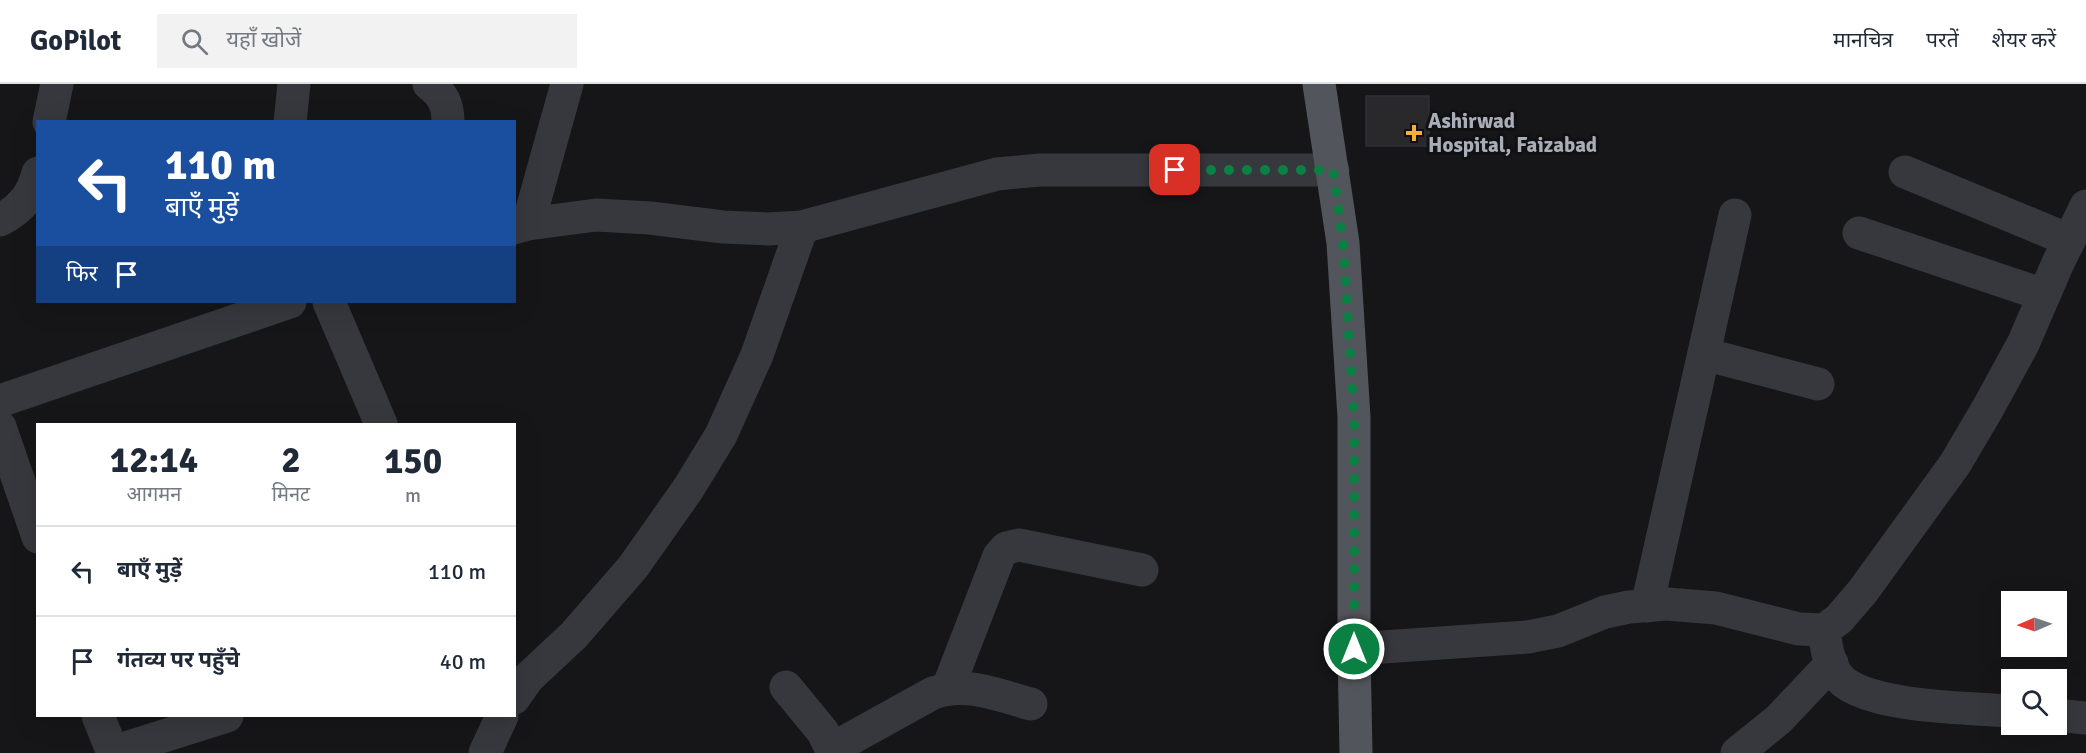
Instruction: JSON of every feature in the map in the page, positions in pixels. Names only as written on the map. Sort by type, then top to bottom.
[{"type":"main road","points":[[1319,84],[1343,243],[1354,417],[1356,753]]},
{"type":"street","points":[[49,120],[57,84]]},
{"type":"street","points":[[290,120],[294,84]]},
{"type":"street","points":[[429,84],[441,93],[448,108],[448,120]]},
{"type":"street","points":[[567,84],[521,226],[596,215],[650,218],[723,227],[768,229],[802,227],[987,177],[1018,172],[1040,170],[1333,170]]},
{"type":"street","points":[[1905,172],[2069,240]]},
{"type":"street","points":[[0,220],[20,207],[33,190],[36,180]]},
{"type":"street","points":[[1354,649],[1528,637],[1558,631],[1605,612],[1629,607],[1667,604],[1716,608],[1799,629],[1824,630],[1839,619],[1863,591],[1954,464],[2023,344],[2086,206]]},
{"type":"street","points":[[1647,606],[1735,215]]},
{"type":"street","points":[[516,695],[528,678],[574,635],[633,567],[658,534],[721,435],[757,355],[802,227]]},
{"type":"street","points":[[1859,233],[2044,295]]},
{"type":"street","points":[[0,402],[287,303]]},
{"type":"street","points":[[329,303],[381,423]]},
{"type":"street","points":[[1704,354],[1818,384]]},
{"type":"street","points":[[0,427],[36,531]]},
{"type":"street","points":[[948,688],[999,556],[1006,548],[1018,545],[1142,570]]},
{"type":"street","points":[[1824,630],[1827,654],[1837,675],[1852,688],[1871,696],[1902,702],[2001,710]]},
{"type":"street","points":[[1737,753],[1779,719],[1832,663]]},
{"type":"street","points":[[786,687],[823,732],[832,751],[933,693],[948,688],[966,687],[1030,704]]},
{"type":"street","points":[[2067,716],[2086,718]]},
{"type":"street","points":[[98,717],[113,752],[224,717]]},
{"type":"street","points":[[485,753],[502,717]]},
{"type":"building","points":[[1366,96],[1429,96],[1429,146],[1366,146]]},
{"type":"place","name":"Ashirwad Hospital, Faizabad","points":[[1414,133]]},
{"type":"route","points":[[1175,170],[1333,170],[1343,243],[1354,417],[1354,649]]}]
